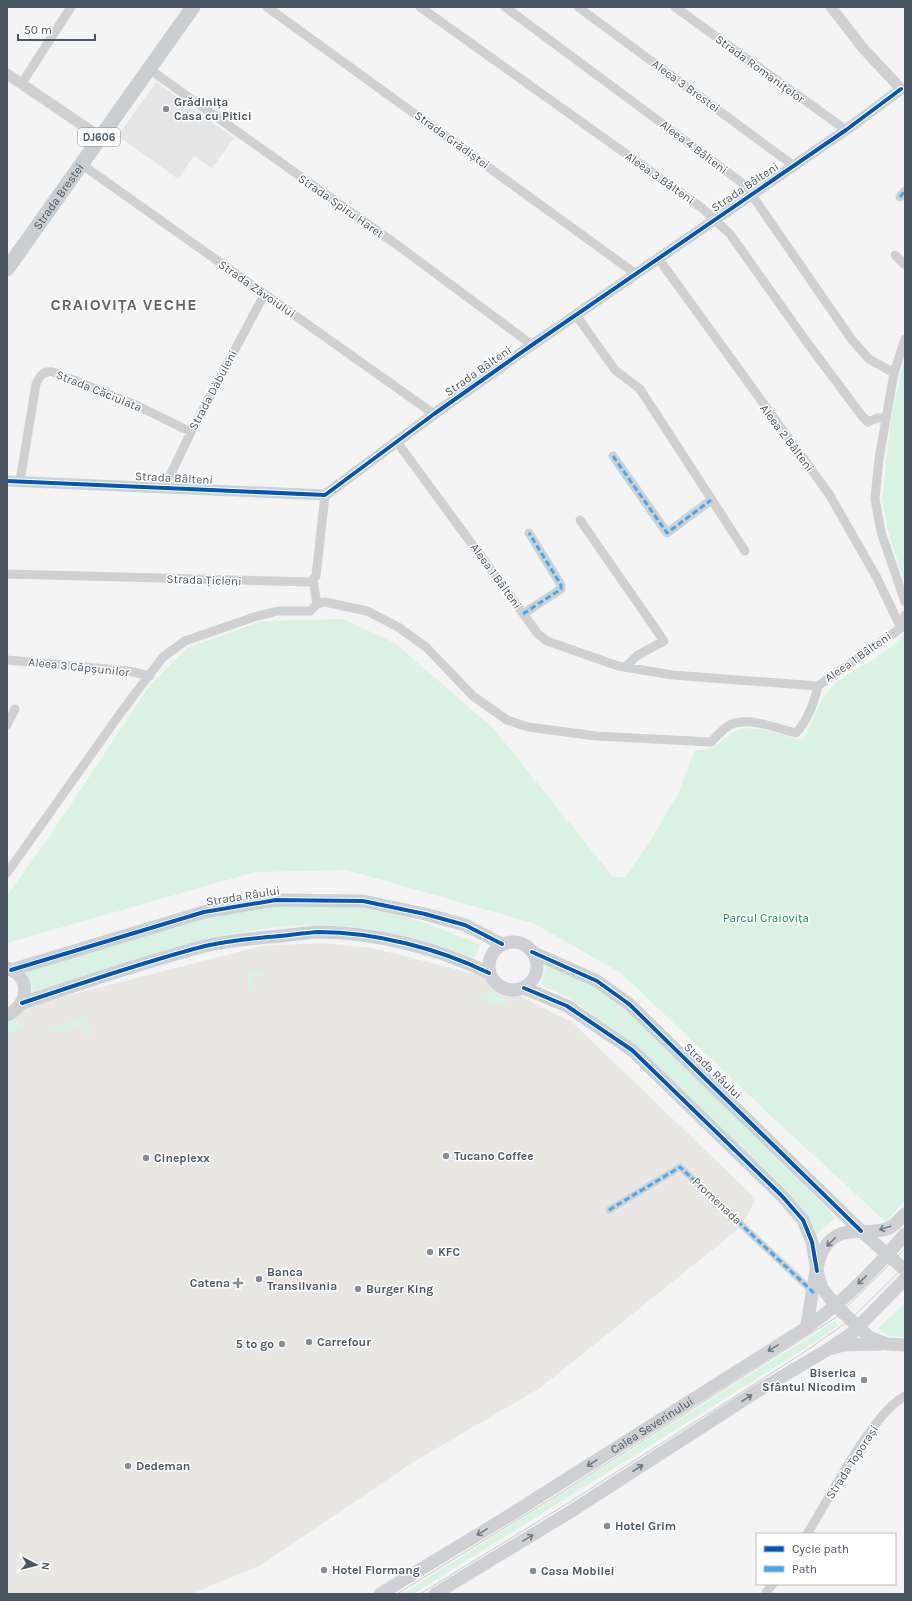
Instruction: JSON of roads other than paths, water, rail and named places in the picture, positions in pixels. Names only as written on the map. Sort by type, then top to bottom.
[{"type":"main road","name":"Strada Brestei","points":[[7,269],[193,7]]},
{"type":"main road","name":"Strada Râului","points":[[9,969],[204,912],[276,900],[363,901],[425,914],[466,925],[502,944],[518,942],[532,952],[597,981],[629,1004],[861,1230],[905,1270]]},
{"type":"main road","points":[[7,1015],[16,1011],[22,1002],[119,971],[205,946],[235,940],[320,932],[378,937],[470,963],[489,973]]},
{"type":"main road","points":[[502,944],[490,957],[489,973],[492,981],[503,989],[514,991],[524,988],[534,977],[537,970],[537,964],[532,952]]},
{"type":"main road","name":"Strada Râului","points":[[9,969],[16,973],[23,982],[25,995],[22,1002]]},
{"type":"main road","points":[[524,988],[567,1006],[632,1050],[782,1196],[803,1220],[812,1242],[817,1271],[822,1288],[836,1306],[857,1327],[869,1337],[887,1344]]},
{"type":"main road","points":[[806,1328],[814,1293],[817,1271],[823,1251],[834,1238],[845,1232],[890,1228],[905,1214]]},
{"type":"main road","name":"Calea Severinului","points":[[380,1594],[527,1504],[806,1328],[836,1306],[889,1254],[905,1234]]},
{"type":"main road","points":[[435,1594],[570,1512],[756,1392],[827,1350],[850,1334],[905,1279]]},
{"type":"main road","points":[[827,1350],[843,1345],[904,1344]]},
{"type":"street","points":[[22,83],[71,7]]},
{"type":"street","name":"Strada Grădiștei","points":[[267,7],[636,274]]},
{"type":"street","name":"Aleea 3 Bâlteni","points":[[420,7],[702,208],[715,219],[730,234],[806,341],[862,416],[868,422],[876,418],[886,418]]},
{"type":"street","name":"Aleea 4 Bâlteni","points":[[505,7],[745,185],[852,340],[869,359],[894,373]]},
{"type":"street","name":"Aleea 3 Brestei","points":[[578,7],[794,166]]},
{"type":"street","name":"Strada Romanițelor","points":[[675,7],[846,130]]},
{"type":"street","name":"Strada Bâlteni","points":[[7,480],[325,495],[434,414],[532,345],[903,92],[862,47],[831,7]]},
{"type":"street","name":"Strada Spiru Haret","points":[[149,69],[394,243],[532,345]]},
{"type":"street","points":[[7,74],[100,137]]},
{"type":"street","name":"Strada Zăvoiului","points":[[81,164],[434,414]]},
{"type":"street","points":[[895,255],[905,265]]},
{"type":"street","name":"Aleea 2 Bâlteni","points":[[658,258],[829,494],[877,578],[901,628]]},
{"type":"street","name":"Strada Dăbuleni","points":[[164,488],[191,432],[264,294]]},
{"type":"street","points":[[576,315],[615,370],[640,389],[745,551]]},
{"type":"street","points":[[905,339],[894,373],[886,418],[875,499],[881,532],[894,574],[905,602]]},
{"type":"street","name":"Strada Căciulata","points":[[20,481],[35,388],[40,374],[46,371],[136,405],[191,432]]},
{"type":"street","name":"Aleea 1 Bâlteni","points":[[397,442],[538,634],[547,641],[625,667],[673,675],[818,686],[901,628]]},
{"type":"street","points":[[613,456],[667,533],[711,500]]},
{"type":"street","points":[[317,604],[313,581],[316,576],[325,495]]},
{"type":"street","points":[[580,520],[664,641],[638,655],[625,667]]},
{"type":"street","points":[[523,614],[561,589],[561,585],[529,533]]},
{"type":"street","name":"Strada Țicleni","points":[[7,574],[307,583],[313,581]]},
{"type":"street","points":[[7,873],[163,657],[185,641],[254,617],[278,611],[310,611],[317,604],[325,602],[367,610],[398,627],[426,647],[472,696],[507,720],[528,727],[596,736],[688,742],[711,742],[721,731],[734,723],[749,722],[796,733],[803,726],[813,703],[818,686]]},
{"type":"street","points":[[901,628],[905,615]]},
{"type":"street","name":"Aleea 3 Căpșunilor","points":[[7,660],[129,671],[150,676]]},
{"type":"street","points":[[7,725],[15,709]]},
{"type":"street","name":"Promenada","points":[[609,1210],[680,1167],[814,1293]]},
{"type":"street","name":"Strada Toporași","points":[[807,1533],[851,1460],[879,1420],[890,1407],[905,1396]]},
{"type":"street","points":[[765,1594],[772,1585]]},
{"type":"tram line","points":[[397,1594],[559,1494],[835,1318],[905,1249]]},
{"type":"tram line","points":[[420,1594],[565,1505],[806,1351],[850,1320],[905,1266]]},
{"type":"place","name":"Grădinița Casa cu Pitici","points":[[166,109]]},
{"type":"place","name":"Tucano Coffee","points":[[446,1156]]},
{"type":"place","name":"Cineplexx","points":[[146,1158]]},
{"type":"place","name":"KFC","points":[[430,1252]]},
{"type":"place","name":"Banca Transilvania","points":[[259,1279]]},
{"type":"place","name":"Catena","points":[[238,1283]]},
{"type":"place","name":"Burger King","points":[[358,1289]]},
{"type":"place","name":"Carrefour","points":[[309,1342]]},
{"type":"place","name":"5 to go","points":[[282,1344]]},
{"type":"place","name":"Biserica Sfântul Nicodim","points":[[864,1380]]},
{"type":"place","name":"Dedeman","points":[[128,1466]]},
{"type":"place","name":"Hotel Grim","points":[[607,1526]]},
{"type":"place","name":"Hotel Flormang","points":[[324,1570]]},
{"type":"place","name":"Casa Mobilei","points":[[533,1571]]},
{"type":"district","name":"CRAIOVIȚA VECHE","points":[[124,304]]},
{"type":"park label","name":"Parcul Craiovița","points":[[766,918]]}]
